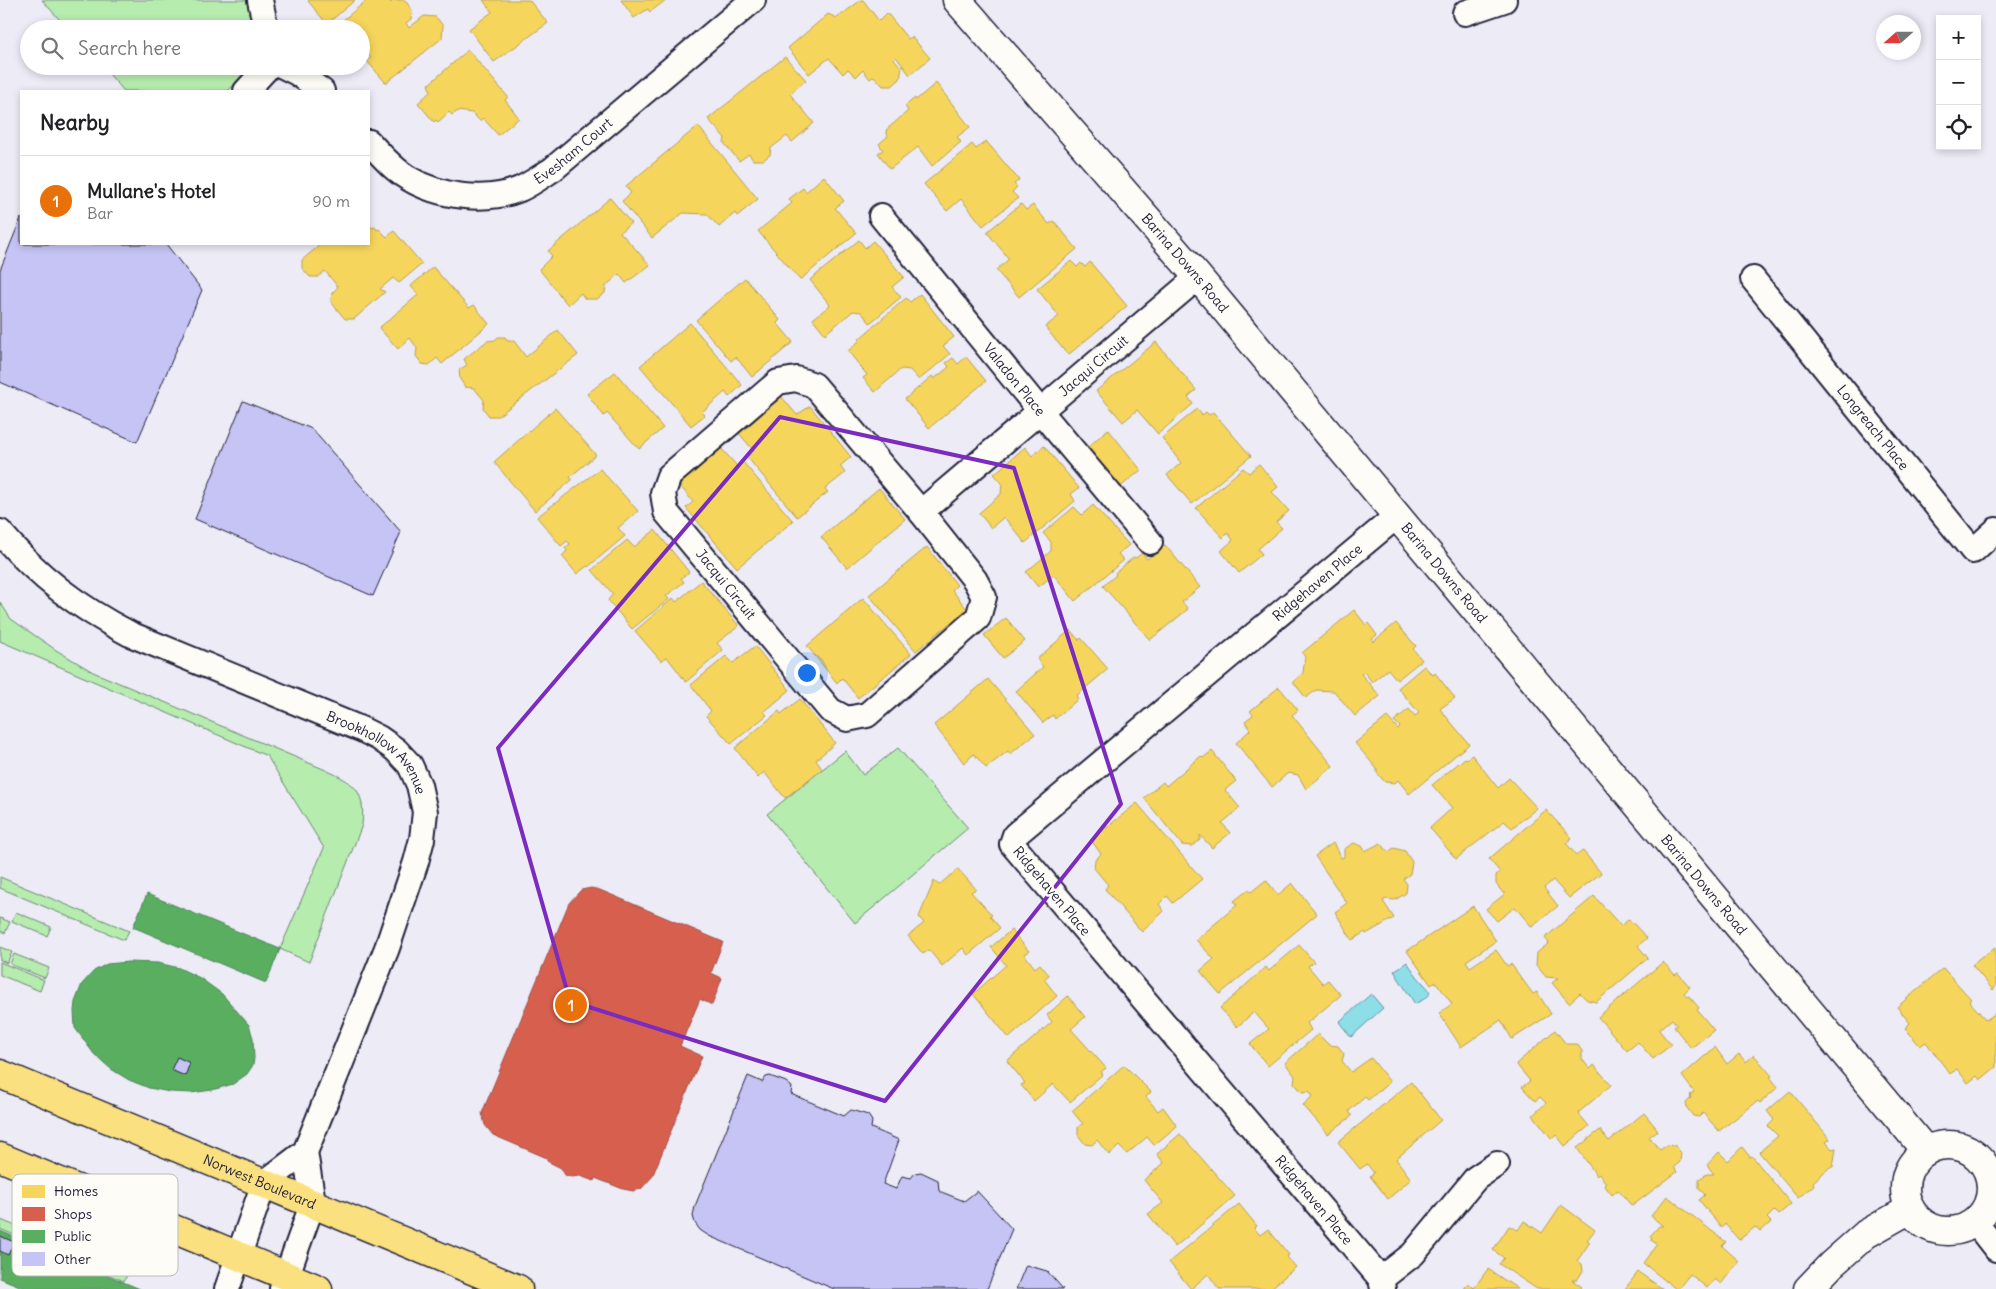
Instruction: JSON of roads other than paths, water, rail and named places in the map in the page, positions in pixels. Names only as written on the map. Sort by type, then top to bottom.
[{"type":"main road","name":"Norwest Boulevard","points":[[0,1074],[313,1202],[518,1289]]},
{"type":"main road","points":[[0,1157],[41,1174]]},
{"type":"main road","points":[[178,1231],[239,1256],[284,1282],[318,1289]]},
{"type":"street","points":[[260,0],[264,20]]},
{"type":"street","name":"Evesham Court","points":[[370,143],[408,179],[434,190],[466,196],[492,196],[520,189],[560,164],[753,0]]},
{"type":"street","name":"Barina Downs Road","points":[[957,0],[1198,277],[1926,1151]]},
{"type":"street","points":[[1464,14],[1504,0]]},
{"type":"street","points":[[247,90],[261,75]]},
{"type":"street","points":[[300,75],[321,90]]},
{"type":"street","name":"Valadon Place","points":[[882,216],[1041,412],[1150,542]]},
{"type":"street","name":"Jacqui Circuit","points":[[921,512],[1198,277]]},
{"type":"street","name":"Longreach Place","points":[[1754,279],[1973,551],[1996,530]]},
{"type":"street","name":"Jacqui Circuit","points":[[796,380],[814,385],[921,512],[975,580],[984,597],[978,618],[868,715],[847,719],[830,710],[666,512],[663,493],[669,476],[778,382],[796,380]]},
{"type":"street","name":"Ridgehaven Place","points":[[1398,515],[1015,835],[1012,844],[1382,1284],[1413,1254],[1476,1178],[1497,1164]]},
{"type":"street","name":"Brookhollow Avenue","points":[[0,532],[33,568],[64,595],[97,617],[130,634],[361,729],[396,750],[410,765],[419,785],[425,812],[422,839],[416,862],[387,948],[305,1152]]},
{"type":"street","points":[[1951,1145],[1964,1148],[1975,1155],[1990,1160],[1989,1176],[1991,1189],[1989,1201],[1984,1213],[1975,1222],[1962,1229],[1947,1232],[1933,1229],[1920,1221],[1910,1209],[1906,1197],[1905,1184],[1908,1171],[1926,1151],[1938,1146],[1951,1145]]},
{"type":"street","points":[[227,1289],[264,1182],[305,1152],[313,1202],[284,1282]]},
{"type":"street","points":[[1808,1289],[1832,1264],[1866,1234],[1910,1209]]},
{"type":"street","points":[[1975,1222],[1996,1249]]},
{"type":"water","points":[[1407,962],[1430,993],[1415,1004],[1394,971]]},
{"type":"water","points":[[1371,994],[1383,1008],[1351,1037],[1339,1022]]},
{"type":"place","name":"Mullane's Hotel","points":[[571,1005]]}]
